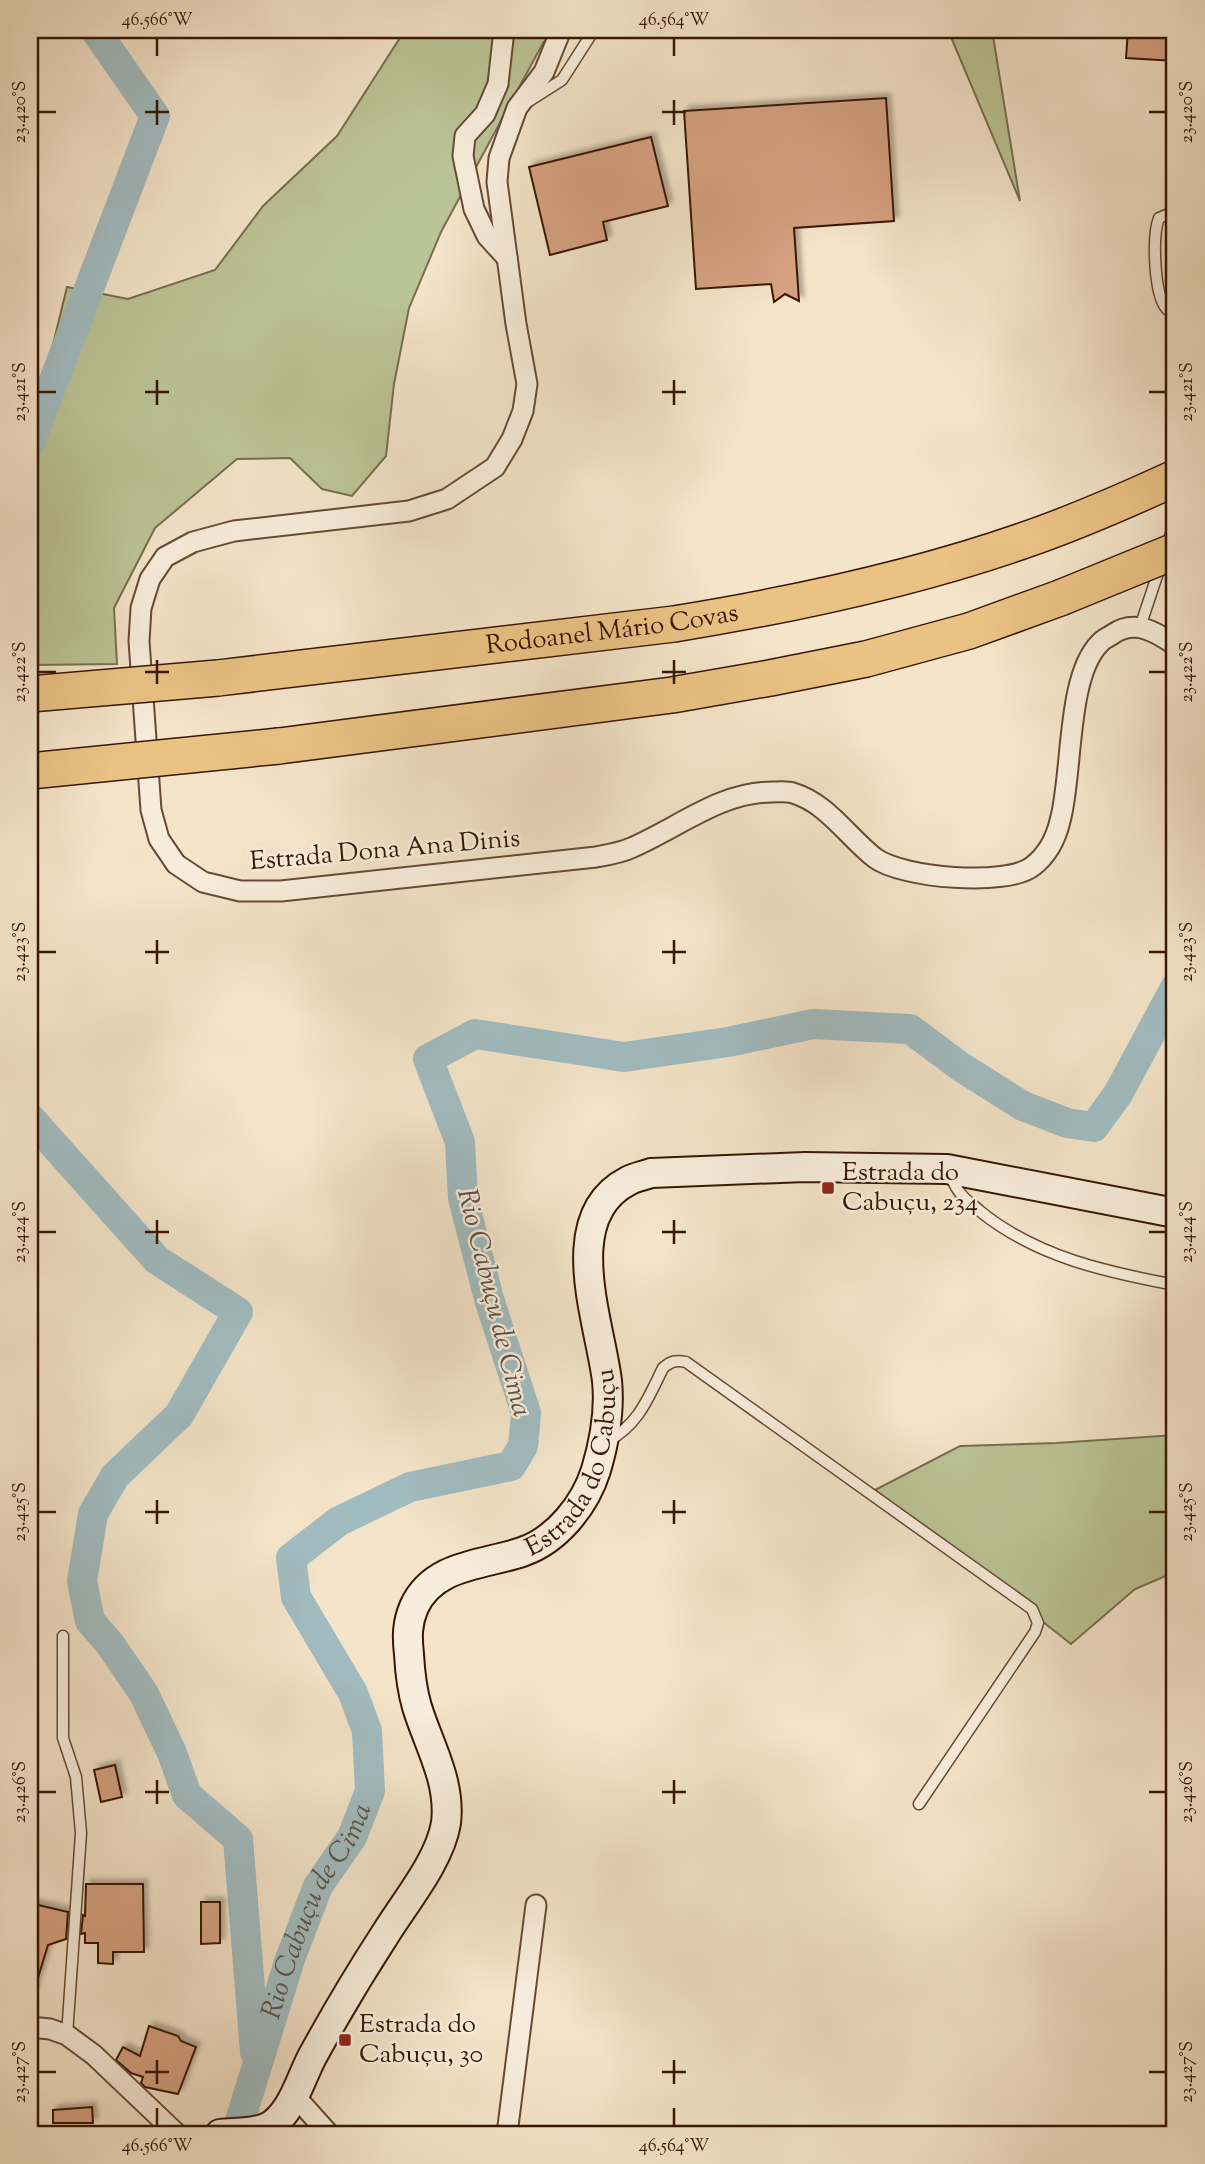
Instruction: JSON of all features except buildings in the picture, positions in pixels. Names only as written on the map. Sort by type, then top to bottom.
[{"type":"highway","name":"Rodoanel Mário Covas","points":[[30,694],[218,678],[660,626],[743,613],[923,572],[1021,542],[1107,510],[1175,478]]},
{"type":"highway","points":[[30,771],[279,746],[672,695],[770,678],[866,659],[969,631],[1060,598],[1175,551]]},
{"type":"main road","name":"Estrada do Cabuçu","points":[[269,2129],[284,2112],[370,1959],[436,1854],[446,1824],[446,1794],[440,1766],[411,1683],[407,1631],[415,1605],[431,1584],[456,1568],[524,1551],[560,1529],[578,1506],[595,1472],[607,1411],[607,1383],[587,1268],[589,1240],[596,1214],[608,1196],[627,1181],[651,1173],[805,1167],[947,1169],[1175,1213]]},
{"type":"main road","points":[[220,2134],[269,2129]]},
{"type":"street","points":[[504,30],[498,84],[485,114],[465,136],[463,156],[474,209],[486,236],[507,258]]},
{"type":"street","name":"Estrada Dona Ana Dinis","points":[[561,30],[544,72],[517,108],[499,158],[497,181],[527,384],[523,411],[512,439],[495,467],[447,499],[409,511],[234,531],[193,541],[165,557],[150,579],[141,608],[139,641],[151,810],[159,839],[176,864],[204,882],[240,891],[281,891],[596,857],[628,850],[715,804],[752,792],[791,792],[813,802],[877,860],[909,871],[945,878],[1008,877],[1032,867],[1049,849],[1060,821],[1079,685],[1086,663],[1099,643],[1120,629],[1140,627]]},
{"type":"street","points":[[1140,627],[1156,632],[1175,645]]},
{"type":"street","points":[[507,2134],[536,1905]]},
{"type":"street","points":[[30,2027],[50,2029],[66,2035],[94,2055],[177,2134]]},
{"type":"street","points":[[294,2095],[329,2134]]},
{"type":"lane","points":[[517,108],[562,80],[594,30]]},
{"type":"lane","points":[[1175,215],[1159,218],[1154,230],[1159,294],[1166,309],[1175,315]]},
{"type":"lane","points":[[1140,627],[1175,521]]},
{"type":"lane","points":[[947,1169],[961,1195],[1018,1237],[1053,1254],[1090,1266],[1175,1285]]},
{"type":"lane","points":[[602,1444],[628,1429],[669,1362],[686,1362],[1032,1609],[1038,1623],[1035,1632],[919,1804]]},
{"type":"lane","points":[[63,1636],[63,1738],[76,1777],[80,1833],[66,2035]]},
{"type":"green space","points":[[405,30],[553,30],[543,43],[441,232],[409,308],[394,384],[386,456],[352,496],[322,489],[290,458],[237,459],[155,528],[114,608],[117,664],[30,665],[30,439],[67,287],[128,299],[215,270],[263,206],[337,136]]},
{"type":"green space","points":[[948,30],[992,30],[1020,201]]},
{"type":"green space","points":[[1175,1435],[1175,1572],[1135,1589],[1071,1644],[875,1490],[960,1446]]},
{"type":"waterway","points":[[30,443],[155,116],[95,30]]},
{"type":"waterway","name":"Rio Cabuçu de Cima","points":[[236,2134],[290,1959],[318,1886],[352,1837],[370,1791],[367,1731],[353,1693],[296,1597],[291,1558],[339,1521],[410,1487],[511,1466],[523,1446],[526,1413],[489,1299],[463,1198],[460,1142],[428,1059],[475,1034],[624,1057],[728,1042],[813,1024],[910,1029],[961,1067],[1023,1106],[1067,1123],[1094,1127],[1118,1094],[1175,988]]},
{"type":"waterway","points":[[30,1118],[157,1260],[238,1312],[179,1415],[115,1476],[93,1514],[82,1581],[90,1621],[110,1644],[144,1694],[172,1753],[187,1795],[238,1839],[255,2052]]},
{"type":"place","name":"Estrada do Cabuçu, 234","points":[[828,1188]]},
{"type":"place","name":"Estrada do Cabuçu, 30","points":[[345,2040]]}]
